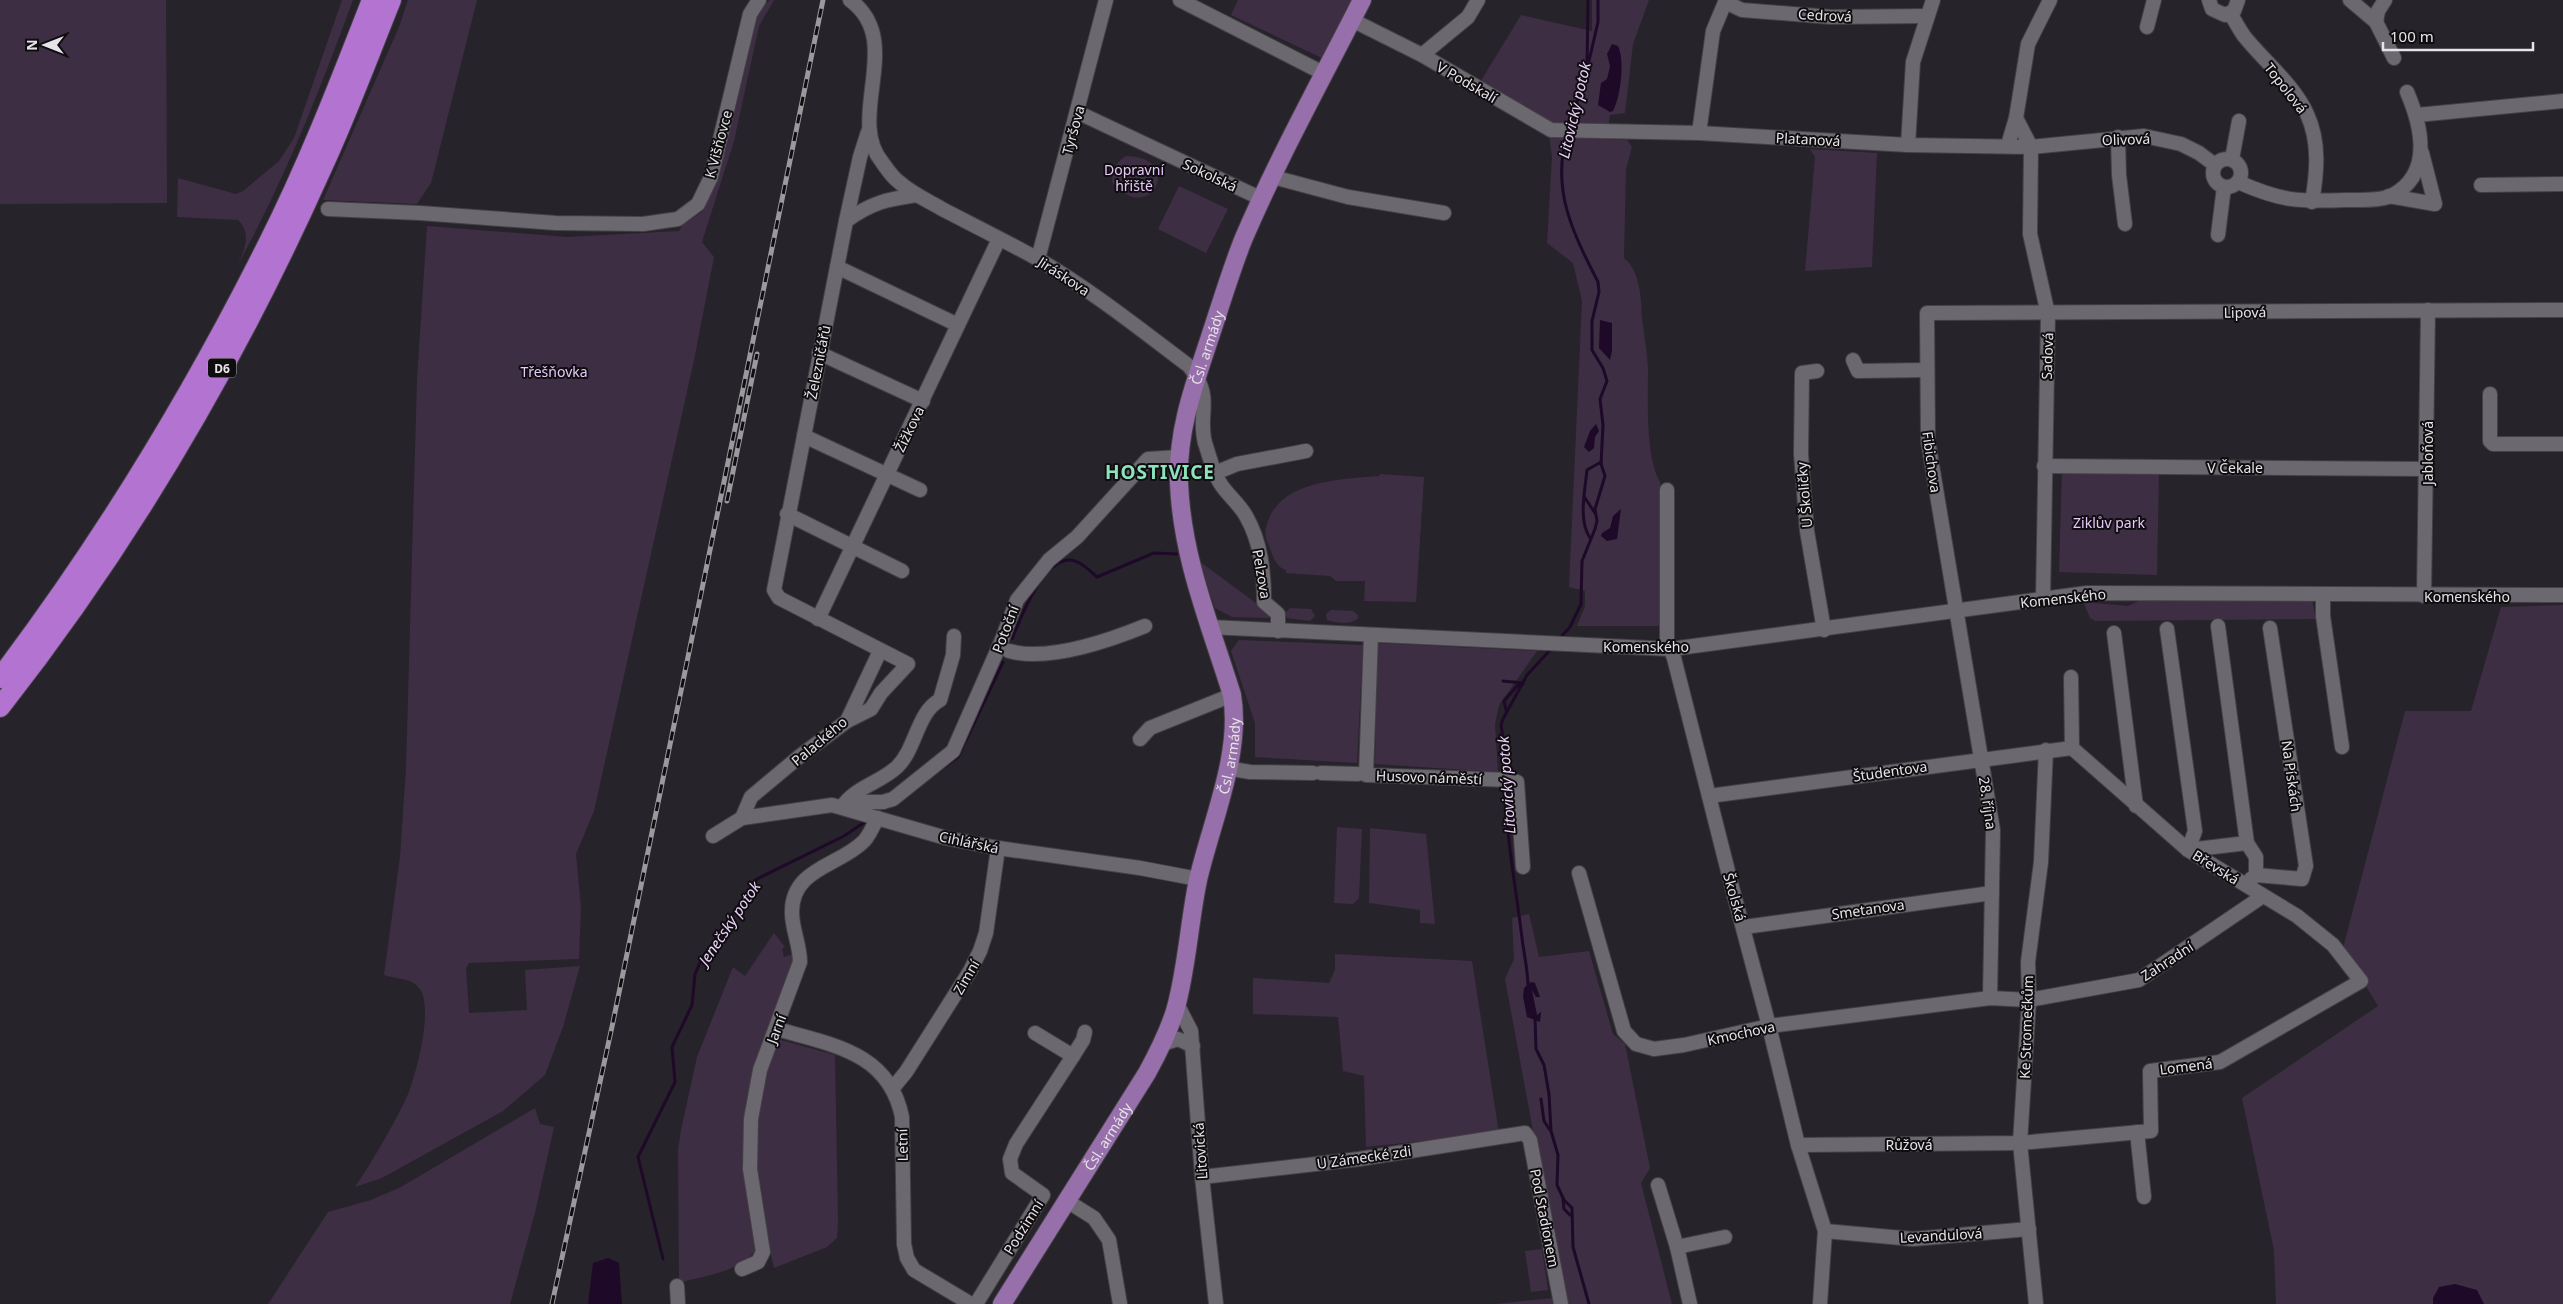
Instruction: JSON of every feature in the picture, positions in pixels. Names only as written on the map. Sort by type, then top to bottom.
[{"type":"highway","name":"D6","points":[[0,678],[89,554],[160,442],[226,326],[269,242],[308,158],[372,0]]},
{"type":"highway","name":"D6","points":[[0,707],[33,665],[106,560],[176,450],[240,336],[322,169],[391,0]]},
{"type":"main road","name":"Čsl. armády","points":[[1002,1304],[1147,1073],[1162,1044],[1176,1002],[1198,879],[1227,768],[1233,733],[1232,695],[1194,579],[1184,535],[1179,457],[1184,420],[1234,267],[1262,199],[1362,0]]},
{"type":"street","name":"K Višňovce","points":[[328,209],[420,213],[556,223],[660,222],[678,219],[698,204],[711,177],[750,14],[759,0]]},
{"type":"street","name":"Jiráskova","points":[[850,0],[869,21],[873,37],[874,63],[868,132],[873,151],[898,181],[917,195],[1038,259],[1118,312],[1189,366],[1197,377]]},
{"type":"street","name":"Tyršova","points":[[1038,259],[1106,0]]},
{"type":"street","points":[[1180,0],[1325,74]]},
{"type":"street","points":[[1422,55],[1468,17],[1478,0]]},
{"type":"street","points":[[1908,144],[1913,62],[1933,0]]},
{"type":"street","points":[[2008,145],[2016,118],[2028,44],[2050,0]]},
{"type":"street","points":[[2147,27],[2154,0]]},
{"type":"street","points":[[2210,0],[2216,12],[2230,13],[2236,7],[2238,0]]},
{"type":"street","points":[[2350,0],[2376,22],[2394,58]]},
{"type":"street","points":[[2376,22],[2378,11],[2384,0]]},
{"type":"street","points":[[1699,133],[1713,31],[1726,1]]},
{"type":"street","name":"Cedrová","points":[[1726,1],[1742,10],[1831,17],[1927,16]]},
{"type":"street","name":"Topolová","points":[[2230,13],[2243,35],[2288,86],[2307,113],[2315,138],[2317,174],[2312,202]]},
{"type":"street","name":"V Podskalí","points":[[1352,20],[1422,55],[1542,127],[1584,131]]},
{"type":"street","points":[[2238,182],[2270,197],[2312,202],[2389,196],[2436,204],[2422,150],[2417,115],[2407,92]]},
{"type":"street","points":[[2417,115],[2563,101]]},
{"type":"street","name":"Sokolská","points":[[1077,112],[1262,199]]},
{"type":"street","name":"Sadová","points":[[2016,118],[2031,147],[2030,234],[2048,314],[2043,599]]},
{"type":"street","points":[[2232,159],[2239,121]]},
{"type":"street","name":"Platanová","points":[[1584,131],[1699,133],[1908,144],[2031,147]]},
{"type":"street","name":"Železničářů","points":[[818,619],[774,594],[787,514],[819,353],[860,157],[868,132]]},
{"type":"street","name":"Olivová","points":[[2031,147],[2144,136],[2164,139],[2199,153],[2215,165]]},
{"type":"street","points":[[2118,138],[2119,175],[2125,224]]},
{"type":"street","points":[[2389,196],[2407,184],[2418,168],[2422,150]]},
{"type":"street","points":[[2222,159],[2232,159],[2241,169],[2238,182],[2224,187],[2214,178],[2215,165],[2222,159]]},
{"type":"street","points":[[1273,177],[1348,197],[1444,214]]},
{"type":"street","points":[[2481,184],[2563,184]]},
{"type":"street","points":[[2218,235],[2224,187]]},
{"type":"street","points":[[846,221],[866,206],[888,199],[917,195]]},
{"type":"street","name":"Žižkova","points":[[818,619],[999,239]]},
{"type":"street","points":[[838,267],[958,325]]},
{"type":"street","name":"Jabloňová","points":[[2424,596],[2428,310]]},
{"type":"street","name":"Lipová","points":[[1928,313],[2048,314],[2563,310]]},
{"type":"street","name":"Fibichova","points":[[1928,313],[1926,370],[1928,441],[1956,610]]},
{"type":"street","points":[[819,353],[923,401]]},
{"type":"street","points":[[1853,360],[1858,371],[1926,370]]},
{"type":"street","name":"U Školičky","points":[[1817,371],[1802,374],[1801,454],[1807,531],[1824,630]]},
{"type":"street","name":"Pelzova","points":[[1197,377],[1204,402],[1204,440],[1215,473],[1221,484],[1246,516],[1262,557],[1264,602],[1278,614],[1278,631]]},
{"type":"street","points":[[2490,394],[2490,441],[2493,444],[2563,444]]},
{"type":"street","points":[[804,436],[920,490]]},
{"type":"street","points":[[1215,473],[1237,464],[1306,451]]},
{"type":"street","name":"Potoční","points":[[847,808],[858,802],[883,802],[893,798],[953,751],[1017,600],[1049,560],[1077,537],[1148,459],[1179,457]]},
{"type":"street","name":"V Čekale","points":[[2044,466],[2427,469]]},
{"type":"street","name":"Školská","points":[[1667,490],[1666,635],[1770,1026],[1798,1144],[1825,1231]]},
{"type":"street","points":[[787,514],[902,571]]},
{"type":"street","name":"Komenského","points":[[1371,635],[1671,649],[1824,630],[1956,610],[2116,592],[2424,596],[2563,595]]},
{"type":"street","points":[[2323,595],[2323,616],[2342,747]]},
{"type":"street","name":"28. října","points":[[1956,610],[1993,830],[1990,998]]},
{"type":"street","points":[[818,619],[908,664],[907,668],[881,693],[871,709],[847,721]]},
{"type":"street","points":[[1009,651],[1025,655],[1065,650],[1100,642],[1145,626]]},
{"type":"street","points":[[2218,626],[2246,843],[2256,857],[2256,875],[2244,885]]},
{"type":"street","points":[[1210,627],[1371,635]]},
{"type":"street","name":"Na Pískách","points":[[2256,875],[2302,879],[2306,866],[2270,628]]},
{"type":"street","points":[[2166,629],[2195,831],[2188,850],[2246,843]]},
{"type":"street","points":[[2114,633],[2136,806]]},
{"type":"street","name":"Husovo náměstí","points":[[1371,635],[1366,775],[1505,780],[1518,784],[1523,867]]},
{"type":"street","points":[[847,808],[849,796],[898,766],[909,750],[932,704],[940,700],[953,655],[954,636]]},
{"type":"street","name":"Palackého","points":[[742,818],[752,797],[800,756],[847,721],[885,654]]},
{"type":"street","points":[[2071,677],[2072,748]]},
{"type":"street","points":[[1140,739],[1150,728],[1232,695]]},
{"type":"street","name":"Študentova","points":[[1709,796],[2072,748]]},
{"type":"street","name":"Břevská","points":[[2072,748],[2188,850],[2297,916],[2333,945],[2362,981]]},
{"type":"street","name":"Ke Stromečkům","points":[[2036,1304],[2020,1143],[2029,954],[2041,862],[2046,750]]},
{"type":"street","name":"Husovo náměstí","points":[[1227,768],[1250,772],[1358,774]]},
{"type":"street","name":"Cihlářská","points":[[742,818],[832,805],[946,838],[998,848],[1140,868],[1198,879]]},
{"type":"street","name":"Jarní","points":[[742,1269],[758,1262],[763,1252],[750,1169],[751,1119],[760,1070],[800,962],[800,945],[792,913],[795,891],[805,878],[864,841],[873,816]]},
{"type":"street","points":[[713,836],[742,818]]},
{"type":"street","name":"Zimní","points":[[892,1089],[922,1048],[970,971],[980,951],[986,933],[998,848]]},
{"type":"street","name":"Kmochova","points":[[1579,873],[1620,1020],[1633,1042],[1654,1048],[1684,1045],[1770,1026],[1990,998],[2028,1000]]},
{"type":"street","name":"Smetanova","points":[[1744,926],[1992,893]]},
{"type":"street","name":"Zahradní","points":[[2028,1000],[2139,980],[2263,896]]},
{"type":"street","name":"Lomená","points":[[2137,1132],[2151,1131],[2150,1071],[2220,1062],[2362,981]]},
{"type":"street","name":"Litovická","points":[[1176,1002],[1191,1032],[1193,1046],[1202,1177],[1216,1304]]},
{"type":"street","name":"Letní","points":[[776,1029],[855,1054],[874,1066],[892,1089],[898,1100],[902,1117],[904,1244],[907,1258],[914,1270],[971,1304]]},
{"type":"street","name":"Podzimní","points":[[976,1304],[1043,1195],[1012,1174],[1010,1159],[1016,1144],[1083,1040],[1085,1032]]},
{"type":"street","points":[[1035,1033],[1073,1056]]},
{"type":"street","points":[[1162,1044],[1178,1039],[1193,1046]]},
{"type":"street","points":[[2020,1143],[2137,1132],[2144,1197]]},
{"type":"street","name":"U Zámecké zdi","points":[[1202,1177],[1359,1159],[1525,1133]]},
{"type":"street","name":"Pod Stadionem","points":[[1525,1133],[1530,1140],[1561,1304]]},
{"type":"street","name":"Růžová","points":[[1798,1144],[2020,1143]]},
{"type":"street","points":[[1658,1185],[1677,1247],[1690,1304]]},
{"type":"street","points":[[1067,1201],[1094,1218],[1109,1240],[1120,1304]]},
{"type":"street","name":"Levandulová","points":[[1825,1231],[1913,1239],[2028,1229]]},
{"type":"street","points":[[1820,1304],[1825,1231]]},
{"type":"street","points":[[1677,1247],[1725,1237]]},
{"type":"street","points":[[677,1286],[678,1304]]},
{"type":"green space","points":[[0,0],[166,0],[167,203],[0,204]]},
{"type":"green space","points":[[342,0],[353,0],[295,146],[262,218],[235,269],[245,244],[246,235],[244,227],[238,220],[177,217],[178,178],[236,194],[243,191],[279,161],[294,138]]},
{"type":"green space","points":[[408,0],[477,0],[431,183],[417,204],[323,200],[399,27]]},
{"type":"green space","name":"Třešňovka","points":[[770,0],[774,0],[759,26],[734,141],[702,242],[714,257],[694,360],[594,811],[576,854],[581,907],[579,959],[469,963],[466,968],[469,1013],[527,1010],[525,970],[580,966],[563,1027],[545,1075],[503,1111],[382,1178],[355,1187],[405,1101],[414,1078],[424,1027],[425,1011],[423,997],[419,988],[412,982],[384,975],[400,857],[406,769],[417,380],[427,226],[567,237],[679,231],[683,225],[702,212],[716,179],[754,14]]},
{"type":"green space","points":[[1238,0],[1352,0],[1322,58],[1231,15]]},
{"type":"green space","points":[[1592,0],[1649,0],[1633,44],[1625,113],[1610,115],[1608,127],[1548,123],[1479,84],[1521,15],[1592,31]]},
{"type":"green space","points":[[1549,136],[1627,140],[1632,147],[1626,169],[1624,258],[1634,271],[1639,286],[1648,368],[1650,442],[1655,471],[1660,482],[1661,626],[1577,626],[1585,606],[1585,591],[1569,587],[1582,301],[1573,263],[1547,243],[1552,157]]},
{"type":"green space","points":[[1810,149],[1877,153],[1872,267],[1805,271],[1815,157]]},
{"type":"green space","name":"Dopravní hřiště","points":[[1126,156],[1144,159],[1154,167],[1158,177],[1156,187],[1149,194],[1139,197],[1126,194],[1112,182],[1115,167]]},
{"type":"green space","points":[[1179,186],[1228,209],[1206,253],[1158,229]]},
{"type":"green space","name":"Ziklův park","points":[[2062,470],[2159,471],[2157,575],[2059,572]]},
{"type":"green space","points":[[1380,474],[1424,477],[1416,602],[1364,601],[1365,581],[1336,581],[1330,576],[1286,573],[1286,570],[1279,566],[1274,559],[1265,535],[1268,521],[1275,507],[1286,497],[1315,484],[1379,476]]},
{"type":"green space","points":[[1199,561],[1268,612],[1269,618],[1232,617],[1215,608]]},
{"type":"green space","points":[[2145,598],[2312,600],[2316,619],[2095,621],[2090,618],[2083,602],[2128,606]]},
{"type":"green space","points":[[2563,605],[2563,1304],[2276,1304],[2274,1250],[2242,1098],[2378,1006],[2343,948],[2405,711],[2471,711],[2501,607]]},
{"type":"green space","points":[[1290,608],[1311,609],[1315,616],[1310,621],[1287,618],[1285,613]]},
{"type":"green space","points":[[1331,610],[1353,611],[1358,615],[1358,618],[1352,622],[1339,623],[1327,620],[1326,614]]},
{"type":"green space","points":[[1239,640],[1363,645],[1357,763],[1255,757],[1255,723],[1231,651]]},
{"type":"green space","points":[[1377,643],[1537,651],[1499,705],[1495,724],[1498,772],[1375,764]]},
{"type":"green space","points":[[1337,827],[1362,829],[1359,898],[1353,904],[1334,903]]},
{"type":"green space","points":[[1370,828],[1426,834],[1435,924],[1420,923],[1420,910],[1369,903]]},
{"type":"green space","points":[[1529,914],[1539,957],[1589,951],[1613,1034],[1625,1044],[1650,1168],[1641,1183],[1672,1304],[1565,1304],[1505,979],[1514,959],[1512,918]]},
{"type":"green space","points":[[774,933],[785,947],[782,949],[784,957],[791,955],[795,960],[753,1077],[755,1251],[740,1264],[730,1269],[679,1283],[678,1150],[697,1057],[733,967],[745,976]]},
{"type":"green space","points":[[1335,954],[1472,961],[1499,1133],[1366,1147],[1364,1076],[1343,1071],[1338,1017],[1253,1014],[1253,978],[1329,983],[1335,970]]},
{"type":"green space","points":[[777,1039],[835,1055],[838,1221],[837,1238],[827,1247],[774,1268],[762,1207],[757,1154],[761,1100]]},
{"type":"green space","points":[[535,1108],[540,1124],[554,1127],[535,1213],[510,1304],[268,1304],[328,1212],[371,1200],[401,1187]]},
{"type":"green space","points":[[1542,1249],[1548,1290],[1531,1292],[1525,1251]]},
{"type":"green space","points":[[1552,1298],[1553,1304],[1495,1304]]},
{"type":"shaded area","points":[[1612,44],[1618,46],[1622,69],[1616,104],[1613,111],[1610,112],[1598,105],[1601,83],[1607,79],[1610,66],[1607,54]]},
{"type":"shaded area","points":[[1600,320],[1612,323],[1612,351],[1610,360],[1599,348]]},
{"type":"shaded area","points":[[1596,424],[1599,431],[1595,437],[1594,448],[1589,452],[1584,447],[1590,431]]},
{"type":"shaded area","points":[[1621,509],[1617,539],[1607,541],[1601,536],[1602,533],[1610,528],[1613,516]]},
{"type":"shaded area","points":[[1531,982],[1535,983],[1540,997],[1536,997],[1532,990],[1537,1015],[1541,1012],[1540,1022],[1527,1017],[1523,996],[1524,988]]},
{"type":"shaded area","points":[[608,1258],[619,1263],[622,1304],[588,1304],[593,1263]]},
{"type":"shaded area","points":[[2455,1284],[2477,1290],[2484,1304],[2433,1304],[2433,1298],[2439,1287]]},
{"type":"waterway","name":"Litovický potok","points":[[1570,127],[1587,66],[1588,0]]},
{"type":"waterway","points":[[1589,61],[1598,22],[1598,0]]},
{"type":"waterway","name":"Litovický potok","points":[[1559,639],[1570,627],[1581,604],[1582,561],[1597,521],[1595,509],[1605,476],[1601,464],[1603,425],[1600,399],[1607,381],[1603,368],[1592,350],[1592,321],[1599,292],[1598,282],[1580,246],[1567,211],[1563,193],[1563,155],[1567,135]]},
{"type":"waterway","points":[[1590,538],[1586,531],[1583,514],[1587,470],[1601,462]]},
{"type":"waterway","points":[[1585,498],[1595,513]]},
{"type":"waterway","name":"Jenečský potok","points":[[1012,639],[1036,589],[1044,576],[1054,566],[1064,561],[1075,561],[1097,577],[1154,553],[1177,554]]},
{"type":"waterway","name":"Litovický potok","points":[[1506,777],[1506,756],[1501,725],[1503,719],[1527,675],[1552,648]]},
{"type":"waterway","name":"Jenečský potok","points":[[937,772],[958,757],[1003,662]]},
{"type":"waterway","name":"Jenečský potok","points":[[1503,681],[1522,683]]},
{"type":"waterway","points":[[1506,710],[1504,701],[1517,686],[1523,684]]},
{"type":"waterway","name":"Litovický potok","points":[[1506,783],[1509,841],[1528,987]]},
{"type":"waterway","name":"Jenečský potok","points":[[663,1259],[638,1157],[675,1082],[672,1047],[692,1005],[695,974],[702,958],[757,879],[844,836],[868,820]]},
{"type":"waterway","name":"Litovický potok","points":[[1535,1017],[1536,1049],[1544,1065],[1549,1094],[1551,1131],[1558,1155],[1557,1185],[1564,1200],[1572,1208],[1573,1247],[1589,1304]]},
{"type":"waterway","points":[[1541,1099],[1544,1121],[1550,1130]]},
{"type":"waterway","points":[[1563,1199],[1564,1209],[1570,1215]]},
{"type":"railway","points":[[552,1304],[613,1022],[823,0]]},
{"type":"railway","points":[[727,501],[757,354]]},
{"type":"district","name":"HOSTIVICE","points":[[1160,472]]}]
